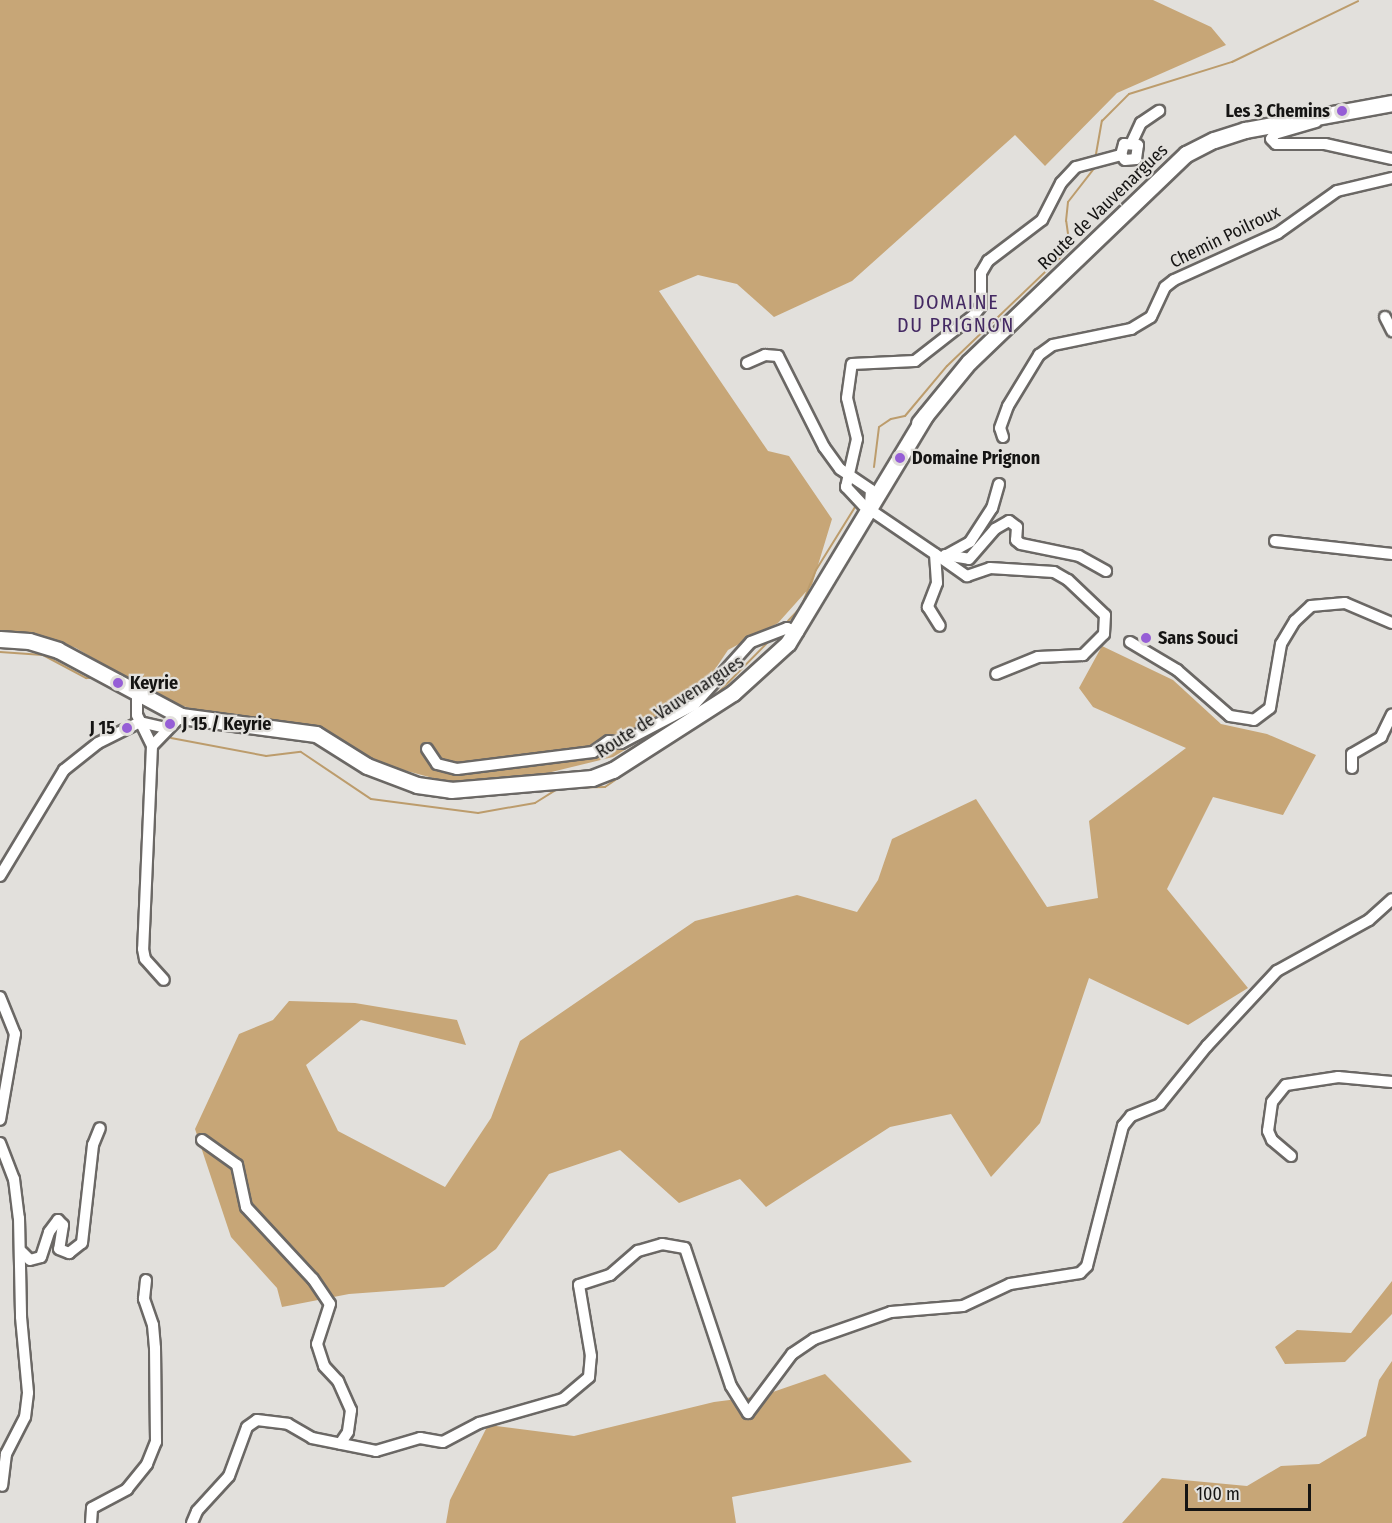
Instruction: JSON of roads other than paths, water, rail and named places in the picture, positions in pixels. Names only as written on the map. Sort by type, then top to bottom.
[{"type":"main road","name":"Route de Vauvenargues","points":[[0,639],[29,641],[58,650],[137,695],[180,716],[316,734],[367,766],[417,785],[451,790],[602,776],[698,710],[757,674],[798,632],[819,597],[863,505],[868,488],[925,416],[969,362],[1173,164],[1214,140],[1328,113],[1392,103]]},
{"type":"main road","name":"Route de Vauvenargues","points":[[863,505],[925,416]]},
{"type":"street","points":[[1121,155],[1124,144],[1132,141],[1141,123],[1159,111]]},
{"type":"street","points":[[1328,113],[1312,124],[1275,135],[1271,139],[1276,144],[1325,144],[1392,159]]},
{"type":"street","points":[[1121,155],[1125,160],[1136,159],[1139,150],[1132,141]]},
{"type":"street","points":[[996,674],[1038,657],[1083,655],[1104,634],[1105,615],[1068,580],[1054,572],[990,568],[967,576],[863,505],[846,487],[857,439],[847,398],[852,364],[915,361],[974,315],[981,306],[981,273],[988,261],[1042,220],[1061,183],[1076,167],[1121,155]]},
{"type":"street","name":"Chemin Poilroux","points":[[1003,437],[1000,428],[1008,406],[1039,355],[1053,345],[1131,329],[1151,317],[1165,287],[1174,280],[1278,233],[1337,190],[1392,178]]},
{"type":"street","points":[[1385,317],[1392,331]]},
{"type":"street","points":[[747,363],[765,355],[777,356],[824,447],[840,469],[848,472],[868,488]]},
{"type":"street","points":[[940,556],[970,542],[992,508],[999,484]]},
{"type":"street","points":[[940,556],[969,559],[994,529],[1009,521],[1017,527],[1016,540],[1021,544],[1079,556],[1106,571]]},
{"type":"street","points":[[1275,541],[1392,554]]},
{"type":"street","points":[[940,556],[937,583],[928,607],[940,626]]},
{"type":"street","points":[[1130,642],[1177,670],[1230,716],[1254,720],[1270,708],[1281,644],[1295,621],[1311,606],[1345,603],[1392,623]]},
{"type":"street","points":[[427,749],[437,764],[457,769],[593,752],[609,741],[621,743],[698,710],[751,642],[787,628],[798,632]]},
{"type":"street","points":[[137,695],[140,722],[152,746],[143,949],[145,959],[164,980]]},
{"type":"street","points":[[1352,768],[1352,754],[1381,737],[1392,714]]},
{"type":"street","points":[[152,746],[166,728],[180,716]]},
{"type":"street","points":[[0,876],[64,770],[98,743],[140,722],[166,728]]},
{"type":"street","points":[[192,1523],[197,1511],[229,1476],[247,1427],[257,1420],[288,1424],[312,1438],[376,1451],[420,1438],[443,1442],[479,1423],[563,1400],[589,1377],[591,1356],[579,1285],[610,1275],[638,1251],[662,1244],[685,1248],[730,1386],[748,1413],[792,1354],[814,1340],[891,1312],[963,1306],[1010,1284],[1080,1273],[1087,1266],[1123,1126],[1131,1116],[1160,1104],[1229,1020],[1277,971],[1369,920],[1392,899]]},
{"type":"street","points":[[0,997],[10,1014],[15,1034],[0,1120]]},
{"type":"street","points":[[1292,1156],[1272,1140],[1268,1131],[1272,1102],[1286,1085],[1346,1077],[1392,1082]]},
{"type":"street","points":[[22,1252],[30,1260],[41,1257],[49,1232],[58,1220],[63,1225],[59,1249],[69,1253],[82,1242],[93,1145],[100,1128]]},
{"type":"street","points":[[202,1140],[237,1165],[246,1207],[313,1279],[330,1304],[330,1315],[317,1344],[324,1366],[338,1381],[351,1410],[348,1432],[340,1444]]},
{"type":"street","points":[[0,1143],[14,1179],[22,1252],[21,1317],[28,1405],[6,1454],[2,1486]]},
{"type":"street","points":[[91,1523],[92,1508],[127,1489],[147,1464],[156,1442],[155,1348],[153,1325],[144,1299],[146,1280]]},
{"type":"street","points":[[184,1523],[188,1515],[197,1511]]},
{"type":"waterway","points":[[1096,154],[1102,121],[1129,94],[1232,62],[1358,1]]},
{"type":"waterway","points":[[874,467],[879,427],[891,419],[905,416],[947,366],[1070,248],[1066,221],[1068,202],[1096,166]]},
{"type":"waterway","points":[[788,621],[801,607],[816,570],[855,507]]},
{"type":"waterway","points":[[714,697],[771,639]]},
{"type":"waterway","points":[[0,652],[43,655],[86,678],[96,678]]},
{"type":"waterway","points":[[171,738],[266,756],[301,752],[371,799],[478,813],[535,803],[559,788],[605,787],[662,748]]},
{"type":"place","name":"Les 3 Chemins","points":[[1342,111]]},
{"type":"place","name":"Domaine Prignon","points":[[900,458]]},
{"type":"place","name":"Sans Souci","points":[[1146,638]]},
{"type":"place","name":"Keyrie","points":[[118,683]]},
{"type":"place","name":"J 15 / Keyrie","points":[[170,724]]},
{"type":"place","name":"J 15","points":[[127,728]]},
{"type":"district","name":"DOMAINE DU PRIGNON","points":[[956,314]]}]
